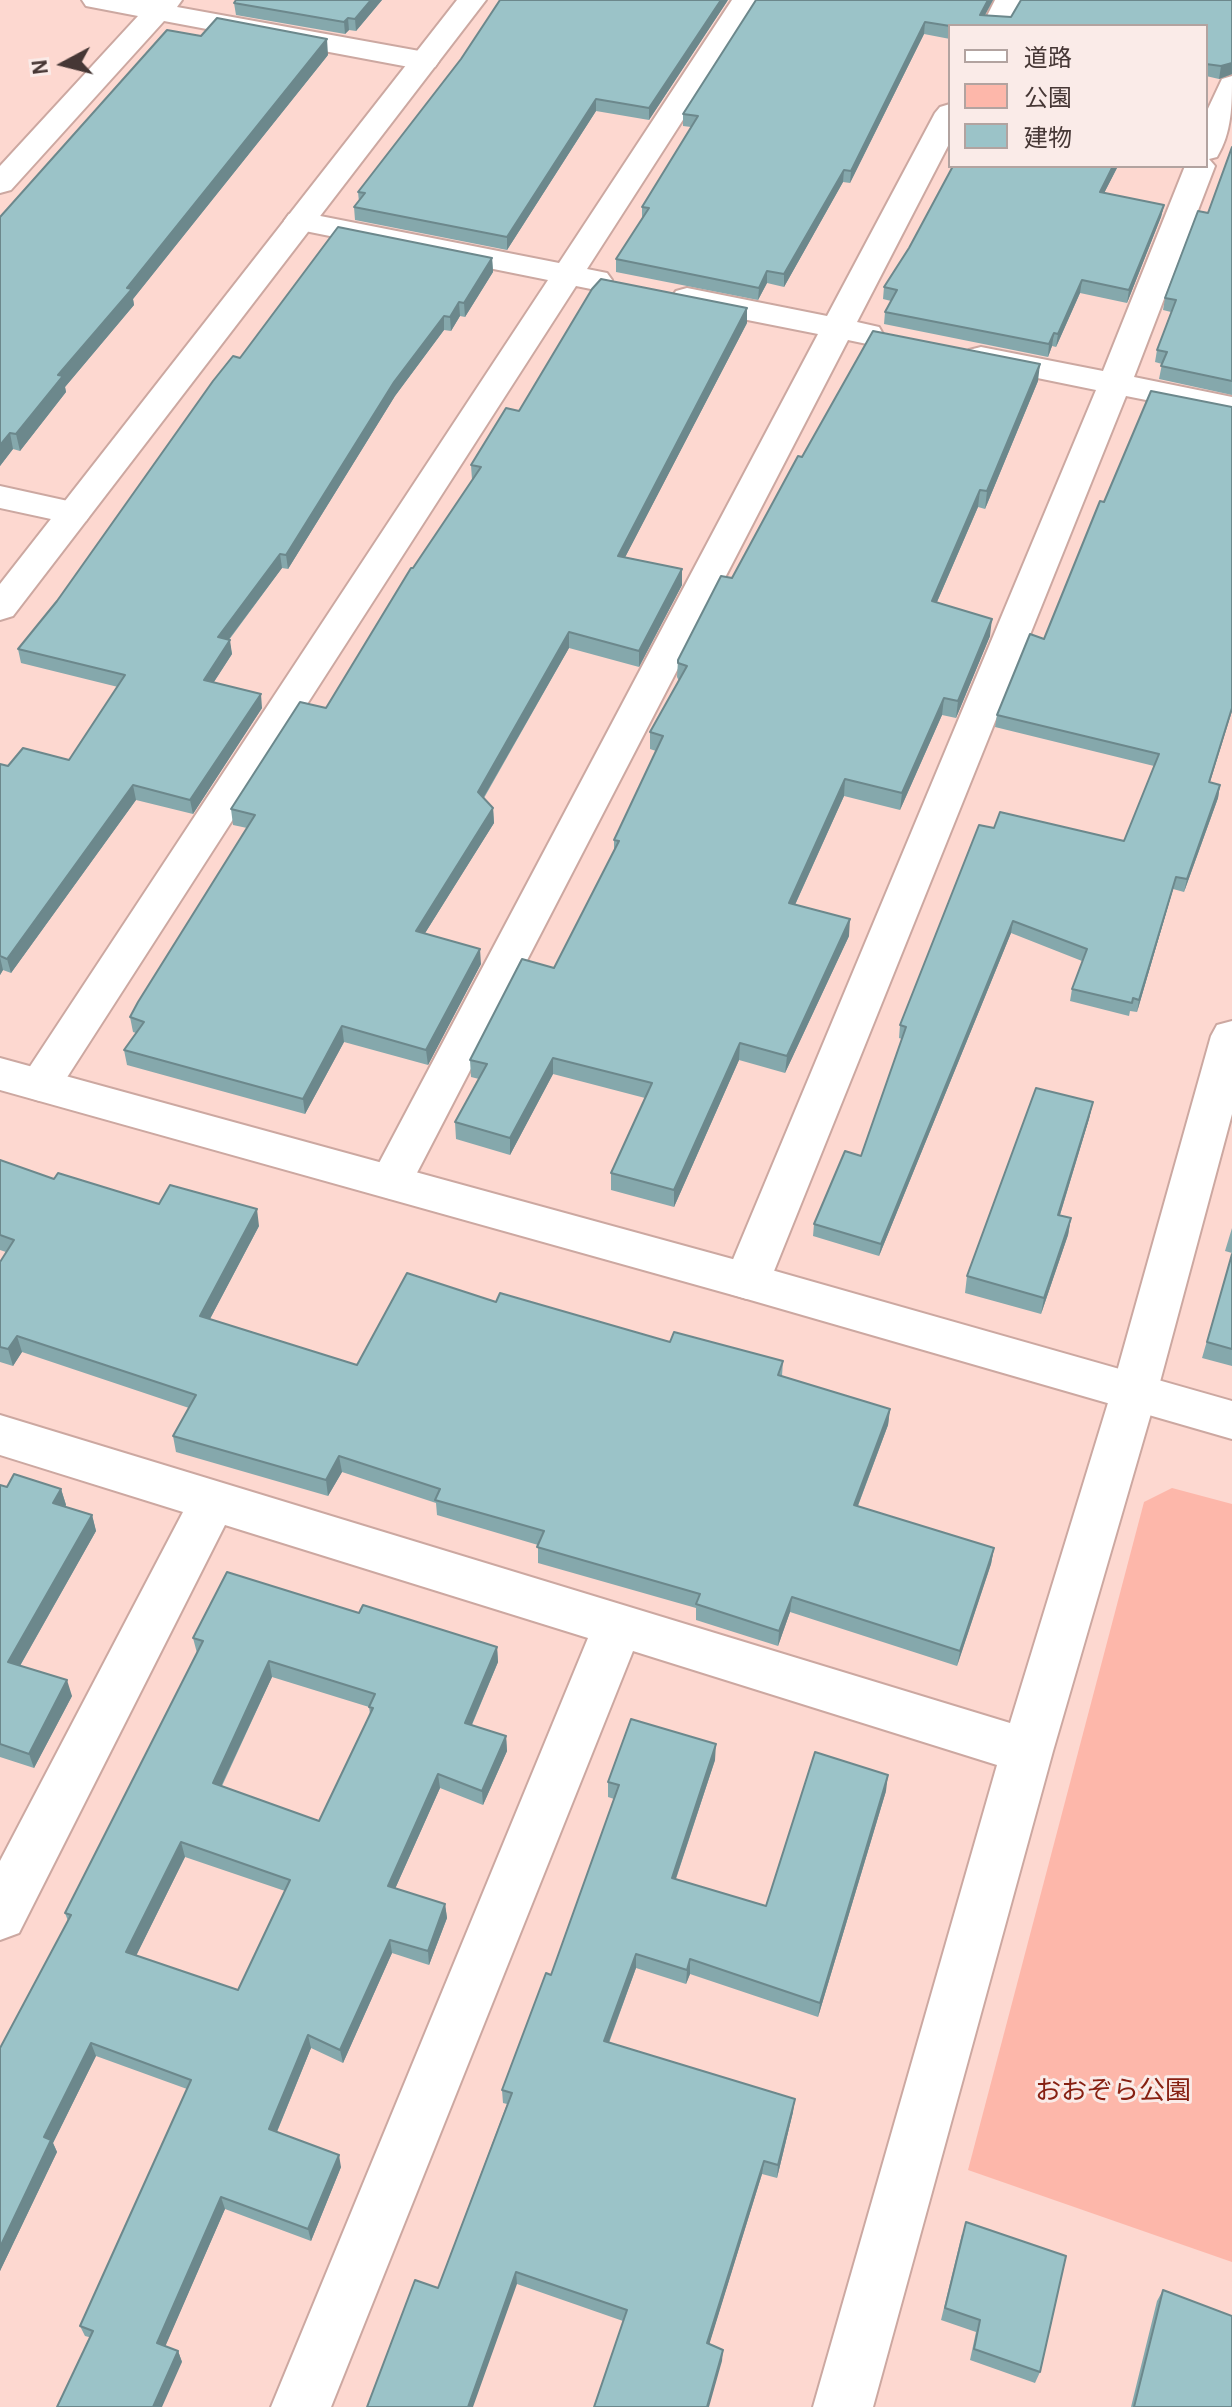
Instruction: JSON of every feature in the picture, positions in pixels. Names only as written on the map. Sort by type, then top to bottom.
[{"type":"street","points":[[96,0],[163,6],[425,61]]},
{"type":"street","points":[[0,608],[472,0]]},
{"type":"street","points":[[746,0],[569,275],[20,1080],[747,1281],[1232,1420]]},
{"type":"street","points":[[997,24],[1009,0]]},
{"type":"street","points":[[0,184],[163,6]]},
{"type":"street","points":[[1208,146],[1232,85]]},
{"type":"street","points":[[391,1182],[948,117]]},
{"type":"street","points":[[747,1281],[1115,383],[1199,168]]},
{"type":"street","points":[[300,221],[899,340]]},
{"type":"street","points":[[946,350],[1232,407]]},
{"type":"street","points":[[0,497],[74,513]]},
{"type":"street","points":[[843,2407],[1027,1751],[1134,1393],[1232,1036]]},
{"type":"street","points":[[0,1435],[1027,1751]]},
{"type":"street","points":[[0,1915],[213,1501]]},
{"type":"street","points":[[301,2407],[618,1626]]},
{"type":"green space","name":"おおぞら公園","points":[[1172,1488],[1232,1504],[1232,2262],[968,2170],[1144,1502]]},
{"type":"building","points":[[236,0],[371,0],[355,19],[348,18],[344,22],[234,3]]},
{"type":"building","points":[[500,0],[721,0],[649,108],[596,99],[507,237],[354,207],[365,193],[358,192],[461,59]]},
{"type":"building","points":[[756,0],[988,0],[980,15],[1011,17],[1021,0],[1232,0],[1232,63],[1221,66],[1208,64],[1208,24],[948,26],[925,22],[851,171],[844,170],[784,274],[767,271],[759,288],[616,259],[649,208],[642,207],[698,116],[683,114]]},
{"type":"building","points":[[217,18],[327,39],[127,288],[132,289],[58,375],[63,376],[16,434],[10,433],[0,445],[0,217],[167,30],[201,36]]},
{"type":"building","points":[[1232,147],[1232,381],[1161,366],[1167,352],[1157,350],[1176,300],[1165,298],[1198,211],[1208,213]]},
{"type":"building","points":[[952,168],[1112,168],[1100,192],[1164,205],[1129,290],[1082,280],[1058,334],[1054,333],[1049,344],[885,312],[897,290],[884,287]]},
{"type":"building","points":[[338,227],[492,258],[464,303],[459,302],[450,317],[444,316],[394,382],[286,555],[280,554],[218,637],[230,640],[204,680],[261,694],[190,800],[133,785],[7,959],[0,956],[0,764],[8,766],[23,748],[69,760],[125,675],[18,649],[57,601],[213,381],[233,356],[240,358]]},
{"type":"building","points":[[601,279],[747,308],[618,556],[682,569],[639,651],[569,632],[478,792],[493,808],[416,931],[480,949],[426,1050],[342,1026],[303,1099],[124,1050],[144,1022],[130,1017],[138,1002],[255,815],[231,809],[300,702],[326,708],[411,568],[481,467],[471,465],[506,408],[519,411]]},
{"type":"building","points":[[873,331],[1040,364],[987,491],[980,490],[932,601],[992,619],[958,701],[944,698],[902,793],[845,779],[789,903],[850,919],[787,1056],[740,1043],[674,1190],[611,1173],[652,1083],[553,1058],[510,1138],[455,1122],[487,1064],[470,1060],[522,959],[554,968],[619,841],[614,840],[663,736],[650,732],[687,666],[678,663],[678,660],[721,576],[732,578],[798,456],[802,457]]},
{"type":"building","points":[[1151,391],[1232,407],[1232,708],[1209,782],[1220,785],[1187,879],[1176,877],[1139,1000],[1133,998],[1132,1003],[1072,989],[1087,949],[1013,921],[881,1244],[814,1224],[845,1151],[861,1156],[906,1027],[900,1025],[979,825],[994,828],[1000,812],[1124,841],[1159,754],[997,715],[1030,634],[1044,639],[1100,501],[1104,502]]},
{"type":"building","points":[[1036,1088],[1093,1102],[1058,1215],[1071,1218],[1044,1298],[967,1276]]},
{"type":"building","points":[[0,1160],[54,1179],[58,1173],[159,1204],[170,1185],[257,1209],[200,1316],[357,1365],[407,1273],[496,1302],[500,1293],[670,1342],[674,1332],[783,1361],[778,1375],[890,1409],[854,1505],[994,1548],[960,1651],[792,1597],[779,1631],[696,1604],[700,1594],[537,1547],[544,1531],[435,1500],[440,1489],[339,1456],[326,1480],[173,1436],[196,1395],[17,1336],[8,1349],[0,1347],[0,1262],[14,1240],[0,1235]]},
{"type":"building","points":[[1232,1254],[1232,1349],[1207,1342]]},
{"type":"building","points":[[14,1474],[61,1489],[53,1503],[92,1515],[8,1662],[67,1680],[29,1754],[0,1744],[0,1485],[7,1487]]},
{"type":"building","points":[[227,1572],[359,1613],[363,1605],[497,1647],[465,1723],[506,1736],[482,1791],[438,1774],[388,1886],[445,1904],[428,1951],[390,1940],[340,2050],[308,2035],[269,2129],[339,2155],[308,2229],[221,2197],[157,2343],[178,2351],[153,2407],[57,2407],[93,2331],[80,2326],[191,2080],[91,2043],[44,2137],[51,2140],[0,2247],[0,2048],[71,1915],[65,1913],[203,1641],[193,1638]],"holes":[[[269,1661],[375,1694],[369,1707],[373,1708],[319,1821],[213,1783]],[[181,1842],[290,1880],[238,1990],[126,1952]]]},
{"type":"building","points":[[631,1719],[716,1744],[672,1878],[766,1906],[815,1752],[888,1775],[820,2003],[690,1959],[687,1970],[636,1954],[604,2041],[795,2099],[778,2165],[764,2161],[707,2343],[723,2350],[707,2407],[594,2407],[627,2310],[516,2272],[468,2407],[367,2407],[415,2280],[438,2288],[512,2093],[502,2090],[546,1973],[551,1975],[619,1785],[608,1782]]},
{"type":"building","points":[[966,2222],[1066,2256],[1040,2372],[974,2349],[980,2320],[945,2308]]},
{"type":"building","points":[[1163,2290],[1232,2316],[1232,2407],[1134,2407]]}]
